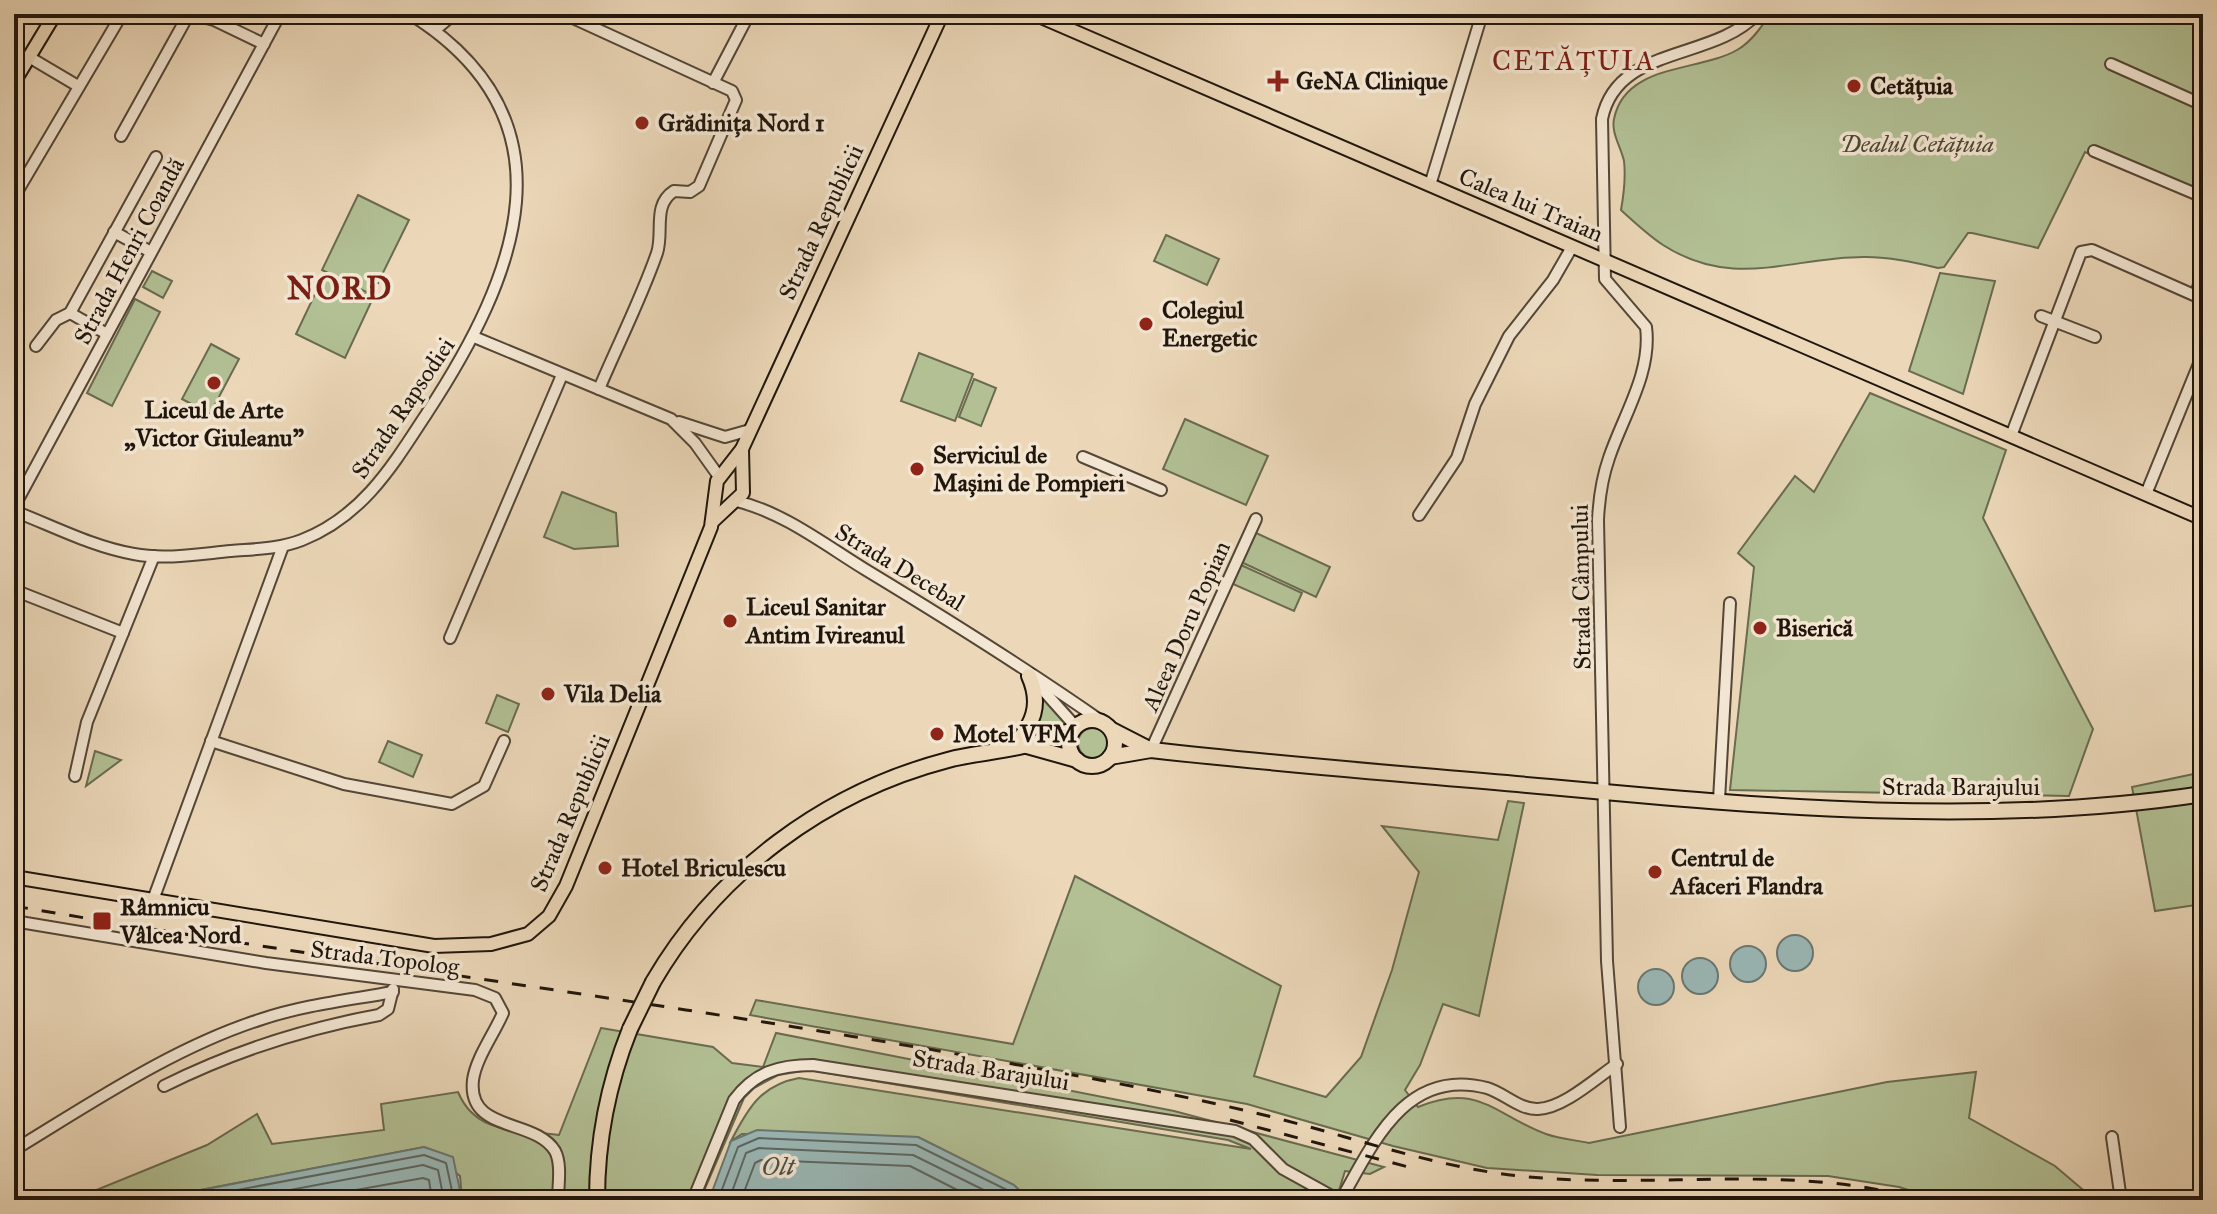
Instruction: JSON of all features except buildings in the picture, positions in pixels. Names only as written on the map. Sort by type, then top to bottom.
[{"type":"highway","points":[[1019,747],[1036,712],[1036,695],[1029,676]]},
{"type":"highway","points":[[597,1200],[598,1156],[605,1109],[630,1029],[653,982],[678,942],[720,892],[764,852],[805,823],[849,797],[914,770],[1019,747],[1089,720],[1108,726],[1116,744],[1110,757],[1093,766],[1019,747]]},
{"type":"highway","name":"Strada Barajului","points":[[1108,726],[1151,750]]},
{"type":"highway","points":[[1074,728],[1070,749],[1077,760]]},
{"type":"highway","name":"Strada Barajului","points":[[1110,757],[1151,750],[1605,792],[1988,812],[2117,805],[2203,794]]},
{"type":"main road","points":[[14,82],[55,14]]},
{"type":"main road","name":"Strada Republicii","points":[[153,900],[434,946],[491,944],[528,934],[549,916],[566,886],[712,522],[716,494],[723,476],[742,449],[942,14]]},
{"type":"main road","name":"Calea lui Traian","points":[[1034,14],[2203,519]]},
{"type":"main road","name":"Strada Republicii","points":[[712,522],[733,502],[743,486],[742,449]]},
{"type":"main road","points":[[723,476],[734,475],[743,486]]},
{"type":"main road","points":[[716,494],[733,502]]},
{"type":"main road","points":[[14,877],[153,900]]},
{"type":"street","points":[[14,197],[122,14]]},
{"type":"street","points":[[121,136],[186,19],[192,14],[214,20],[264,44]]},
{"type":"street","name":"Strada Henri Coandă","points":[[14,509],[280,14]]},
{"type":"street","name":"Strada Rapsodiei","points":[[14,509],[115,549],[154,556],[283,546],[327,528],[370,495],[474,337],[509,246],[517,201],[512,138],[488,85],[464,55],[410,14]]},
{"type":"street","points":[[435,30],[454,14]]},
{"type":"street","points":[[564,14],[732,91],[736,100],[696,190],[674,191],[666,198],[660,214],[658,252],[599,389]]},
{"type":"street","points":[[713,83],[749,14]]},
{"type":"street","points":[[1060,25],[1071,14]]},
{"type":"street","points":[[1430,185],[1482,14]]},
{"type":"street","points":[[1605,261],[1602,134],[1604,108],[1611,95],[1630,74],[1656,61],[1725,39],[1757,14]]},
{"type":"street","points":[[29,57],[78,86]]},
{"type":"street","points":[[2111,64],[2203,105]]},
{"type":"street","points":[[2094,151],[2203,197]]},
{"type":"street","points":[[36,346],[56,320],[70,313],[156,157]]},
{"type":"street","points":[[114,232],[151,252]]},
{"type":"street","points":[[1419,515],[1457,458],[1475,404],[1509,336],[1553,280],[1572,247]]},
{"type":"street","points":[[2011,436],[2078,257],[2086,250],[2199,297],[2203,268]]},
{"type":"street","name":"Strada Câmpului","points":[[1605,261],[1608,284],[1646,327],[1644,367],[1608,459],[1600,491],[1598,520],[1605,792]]},
{"type":"street","points":[[70,313],[107,334]]},
{"type":"street","points":[[2041,316],[2095,337]]},
{"type":"street","points":[[474,337],[714,435],[735,435],[750,430]]},
{"type":"street","points":[[2146,494],[2203,354]]},
{"type":"street","points":[[450,638],[562,375]]},
{"type":"street","points":[[671,419],[723,476]]},
{"type":"street","points":[[1083,457],[1161,490]]},
{"type":"street","name":"Strada Decebal","points":[[743,486],[762,508],[1015,663],[1108,726]]},
{"type":"street","name":"Strada Decebal","points":[[733,502],[762,508]]},
{"type":"street","name":"Aleea Doru Popian","points":[[1151,750],[1256,519]]},
{"type":"street","points":[[153,900],[283,546]]},
{"type":"street","points":[[75,776],[87,722],[154,556]]},
{"type":"street","points":[[14,590],[123,633]]},
{"type":"street","points":[[1719,800],[1730,603]]},
{"type":"street","name":"Strada Decebal","points":[[1015,663],[1074,728]]},
{"type":"street","points":[[211,741],[344,784],[452,804],[484,786],[504,741]]},
{"type":"street","points":[[1605,792],[1607,961],[1620,1127]]},
{"type":"street","name":"Strada Topolog","points":[[14,921],[266,963],[475,990],[500,1003],[503,1013],[473,1079],[475,1100],[491,1118],[548,1144],[556,1153],[558,1200]]},
{"type":"street","points":[[164,1086],[258,1044],[299,1030],[379,1015],[388,1009],[394,979]]},
{"type":"street","points":[[14,1150],[184,1051],[225,1033],[309,1006],[393,992]]},
{"type":"street","points":[[1340,1200],[1382,1133],[1409,1101],[1430,1088],[1476,1086],[1501,1093],[1527,1108],[1540,1109],[1564,1099],[1617,1064]]},
{"type":"street","name":"Strada Barajului","points":[[693,1200],[734,1100],[744,1087],[779,1066],[813,1065],[1235,1131],[1253,1139],[1283,1169],[1340,1200]]},
{"type":"street","points":[[2112,1137],[2121,1200]]},
{"type":"green space","name":"Dealul Cetățuia","points":[[1770,14],[2203,14],[2203,202],[2085,152],[2038,248],[1968,233],[1944,267],[1938,268],[1875,257],[1740,269],[1689,259],[1657,241],[1621,210],[1625,167],[1614,130],[1614,119],[1621,101],[1633,88],[1648,78],[1737,50],[1751,39]]},
{"type":"green space","points":[[358,195],[409,220],[372,295],[322,270]]},
{"type":"green space","points":[[1166,235],[1219,259],[1207,285],[1154,261]]},
{"type":"green space","points":[[152,271],[172,281],[163,298],[143,287]]},
{"type":"green space","points":[[1940,273],[1995,281],[1963,394],[1909,371]]},
{"type":"green space","points":[[324,275],[373,298],[345,358],[296,334]]},
{"type":"green space","points":[[135,299],[160,312],[112,406],[87,393]]},
{"type":"green space","points":[[211,344],[239,359],[210,414],[182,399]]},
{"type":"green space","points":[[919,353],[973,374],[955,421],[901,401]]},
{"type":"green space","points":[[974,379],[996,388],[981,426],[959,417]]},
{"type":"green space","points":[[1870,393],[2006,450],[1983,518],[2093,729],[2069,796],[1730,790],[1754,567],[1738,553],[1795,476],[1814,492]]},
{"type":"green space","points":[[1185,419],[1268,456],[1246,505],[1163,469]]},
{"type":"green space","points":[[562,492],[616,513],[618,546],[574,549],[544,537]]},
{"type":"green space","points":[[1254,532],[1330,567],[1316,597],[1241,562]]},
{"type":"green space","points":[[1241,565],[1302,593],[1294,611],[1233,584]]},
{"type":"green space","points":[[497,695],[519,704],[508,732],[486,723]]},
{"type":"green space","points":[[1041,696],[1063,719],[1066,727],[1032,733]]},
{"type":"green space","points":[[1093,728],[1104,732],[1108,743],[1104,754],[1093,758],[1082,754],[1078,743],[1082,732]]},
{"type":"green space","points":[[388,741],[422,755],[413,777],[379,762]]},
{"type":"green space","points":[[95,751],[121,760],[86,786]]},
{"type":"green space","points":[[2203,772],[2203,904],[2155,911],[2132,787]]},
{"type":"green space","points":[[1508,801],[1524,803],[1479,1016],[1443,1004],[1420,1065],[1405,1090],[1418,1107],[1439,1100],[1472,1100],[1546,1134],[1589,1143],[1887,1082],[1976,1072],[1969,1118],[2055,1166],[2095,1200],[1940,1200],[1899,1187],[1828,1176],[1597,1175],[1487,1168],[1393,1146],[1247,1104],[750,1015],[756,1000],[1013,1044],[1075,876],[1281,986],[1254,1076],[1326,1097],[1361,1057],[1392,970],[1419,872],[1382,826],[1498,840]]},
{"type":"green space","points":[[601,1028],[713,1047],[732,1063],[763,1067],[776,1033],[1174,1111],[1384,1167],[1370,1174],[1345,1171],[1336,1200],[1029,1200],[1014,1185],[918,1137],[742,1134],[731,1141],[743,1118],[765,1092],[799,1078],[1251,1149],[1228,1140],[809,1070],[778,1075],[754,1088],[744,1098],[700,1200],[462,1200],[460,1176],[424,1147],[149,1200],[80,1200],[79,1197],[207,1145],[257,1114],[272,1144],[384,1130],[381,1104],[458,1092],[466,1106],[487,1123],[514,1131],[559,1135]]},
{"type":"water","points":[[1795,935],[1808,940],[1813,953],[1808,966],[1795,971],[1782,966],[1777,953],[1782,940]]},
{"type":"water","points":[[1748,946],[1761,951],[1766,964],[1761,977],[1748,982],[1735,977],[1730,964],[1735,951]]},
{"type":"water","points":[[1700,958],[1713,963],[1718,976],[1713,989],[1700,994],[1687,989],[1682,976],[1687,963]]},
{"type":"water","points":[[1656,969],[1669,974],[1674,987],[1669,1000],[1656,1005],[1643,1000],[1638,987],[1643,974]]},
{"type":"water","name":"Olt","points":[[757,1130],[918,1137],[1014,1185],[1029,1200],[709,1200],[731,1141]]},
{"type":"water","points":[[424,1147],[453,1157],[462,1200],[149,1200]]},
{"type":"railway","points":[[14,906],[764,1022],[1013,1064],[1214,1103],[1478,1170],[1589,1180],[1812,1181],[1868,1188],[1922,1200]]},
{"type":"railway","points":[[1230,1120],[1416,1169]]},
{"type":"place","name":"GeNA Clinique","points":[[1278,81]]},
{"type":"place","name":"Cetățuia","points":[[1854,86]]},
{"type":"place","name":"Grădinița Nord 1","points":[[642,123]]},
{"type":"place","name":"Colegiul Energetic","points":[[1146,324]]},
{"type":"place","name":"Liceul de Arte „Victor Giuleanu”","points":[[214,383]]},
{"type":"place","name":"Serviciul de Mașini de Pompieri","points":[[917,469]]},
{"type":"place","name":"Liceul Sanitar Antim Ivireanul","points":[[730,621]]},
{"type":"place","name":"Biserică","points":[[1760,628]]},
{"type":"place","name":"Vila Delia","points":[[548,694]]},
{"type":"place","name":"Motel VFM","points":[[937,734]]},
{"type":"place","name":"Hotel Briculescu","points":[[605,868]]},
{"type":"place","name":"Centrul de Afaceri Flandra","points":[[1655,872]]},
{"type":"place","name":"Râmnicu Vâlcea Nord","points":[[102,921]]},
{"type":"district","name":"CETĂȚUIA","points":[[1574,60]]},
{"type":"district","name":"NORD","points":[[340,288]]}]
